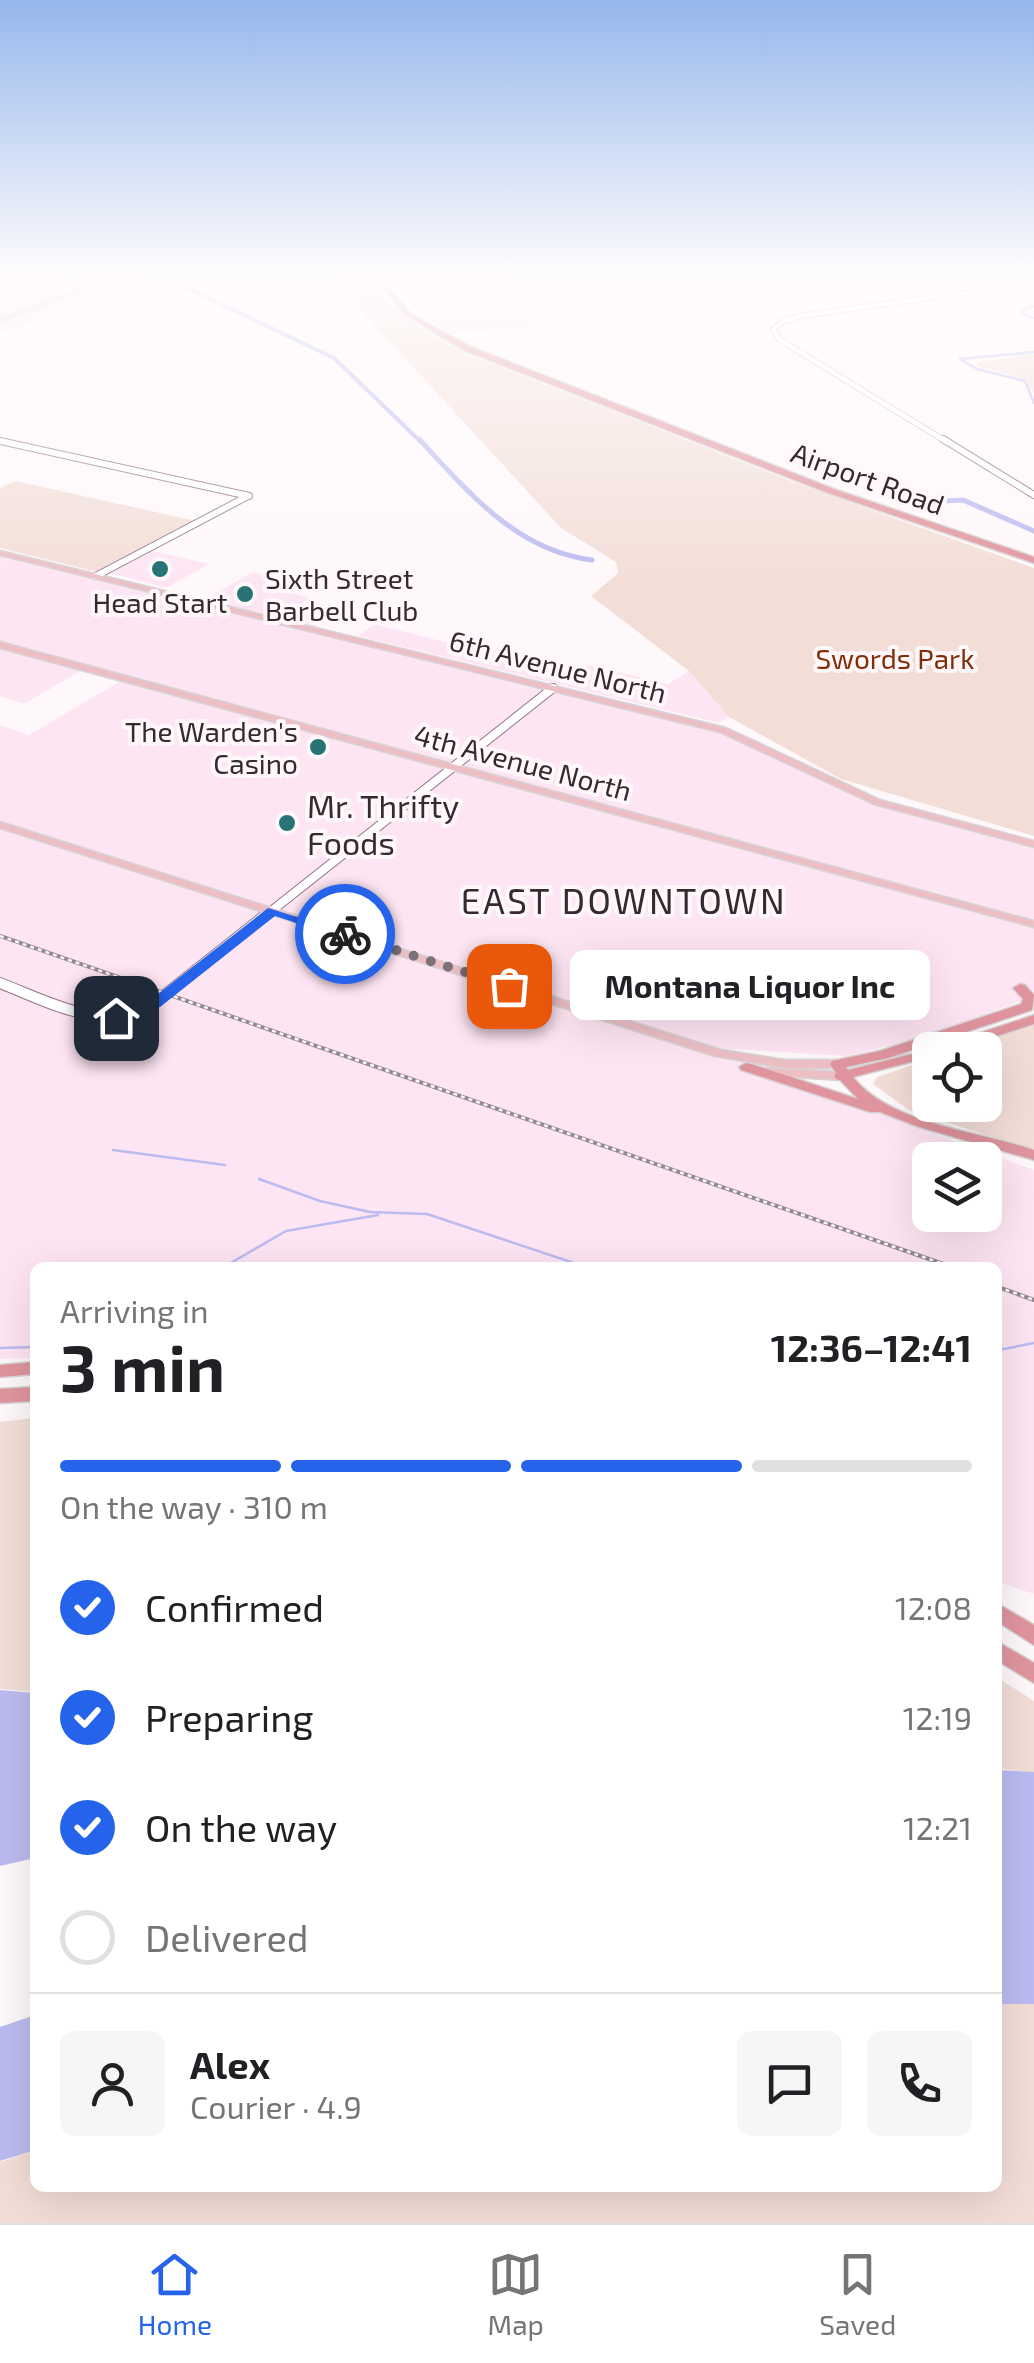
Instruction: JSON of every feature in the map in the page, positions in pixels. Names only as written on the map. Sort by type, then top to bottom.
[{"type":"highway","name":"Airport Road","points":[[539,377],[831,491],[1034,560]]},
{"type":"highway","points":[[1032,1010],[1030,999],[1020,988],[1034,991]]},
{"type":"highway","points":[[980,1032],[1032,1010]]},
{"type":"highway","points":[[839,1070],[1032,1010]]},
{"type":"highway","points":[[839,1070],[882,1068],[912,1059]]},
{"type":"highway","points":[[746,1067],[1034,1154]]},
{"type":"highway","points":[[882,1068],[865,1084],[878,1098],[911,1117]]},
{"type":"highway","points":[[839,1070],[866,1100],[890,1113]]},
{"type":"highway","points":[[973,1137],[1034,1164]]},
{"type":"highway","points":[[0,1371],[30,1368]]},
{"type":"highway","points":[[0,1396],[30,1394]]},
{"type":"highway","points":[[1002,1615],[1034,1636]]},
{"type":"highway","points":[[1002,1654],[1034,1674]]},
{"type":"main road","name":"6th Avenue North","points":[[0,553],[723,730],[877,802],[1034,844]]},
{"type":"main road","name":"4th Avenue North","points":[[0,645],[1034,924]]},
{"type":"main road","points":[[0,824],[719,1053],[839,1070]]},
{"type":"main road","points":[[719,1053],[746,1067],[786,1074],[839,1070]]},
{"type":"street","points":[[840,377],[1034,495]]},
{"type":"street","points":[[0,441],[249,496],[96,576]]},
{"type":"street","points":[[0,983],[108,1018],[140,1012],[552,688]]},
{"type":"shaded area","name":"Head Start","points":[[153,551],[209,564],[166,588],[110,573]]},
{"type":"shaded area","points":[[0,553],[734,736],[868,803],[1034,849],[1034,996],[938,1032],[912,1032],[912,1041],[846,1056],[732,1049],[957,1142],[912,1142],[912,1232],[1002,1232],[1002,1158],[1034,1170],[1034,1594],[1002,1583],[1002,1262],[30,1262],[30,1358],[0,1359],[0,725],[29,735],[124,679],[86,668],[24,704],[0,696]]},
{"type":"shaded area","points":[[253,572],[290,580],[277,589],[310,598],[295,608],[333,616],[312,629],[200,602]]},
{"type":"shaded area","points":[[374,624],[575,675],[588,665],[668,684],[689,671],[729,717],[719,723],[358,636]]},
{"type":"green space","name":"Swords Park","points":[[422,377],[525,377],[793,482],[1034,568],[1034,836],[841,779],[729,717],[689,671],[591,596],[618,573],[616,562],[561,528]]},
{"type":"green space","points":[[1016,377],[1034,377],[1034,394],[1024,379]]},
{"type":"green space","points":[[15,481],[196,521],[97,572],[0,548],[0,488]]},
{"type":"green space","points":[[1034,1024],[1034,1150],[945,1122],[1002,1122],[1002,1035]]},
{"type":"green space","points":[[912,1065],[912,1112],[873,1084],[877,1077]]},
{"type":"green space","points":[[30,1419],[30,1692],[0,1689],[0,1422]]},
{"type":"green space","points":[[1002,1681],[1034,1701],[1034,1773],[1002,1769]]},
{"type":"green space","points":[[1002,2003],[1034,2004],[1034,2223],[0,2223],[0,2162],[30,2152],[30,2192],[1002,2192]]},
{"type":"water","points":[[0,1690],[30,1693],[30,1859],[0,1866]]},
{"type":"water","points":[[1002,1770],[1034,1772],[1034,2004],[1002,2004]]},
{"type":"water","points":[[30,2017],[30,2152],[0,2161],[0,2027]]},
{"type":"waterway","points":[[353,377],[421,442]]},
{"type":"waterway","points":[[1008,377],[1025,381],[1034,403]]},
{"type":"waterway","points":[[419,439],[475,498],[517,532],[540,545],[592,560]]},
{"type":"waterway","points":[[941,501],[963,500],[1034,531]]},
{"type":"waterway","points":[[113,1150],[225,1165]]},
{"type":"waterway","points":[[259,1179],[320,1201],[370,1212],[427,1214],[571,1262]]},
{"type":"waterway","points":[[232,1262],[286,1231],[378,1215]]},
{"type":"waterway","points":[[1002,1349],[1034,1343]]},
{"type":"waterway","points":[[0,1348],[30,1347]]},
{"type":"railway","points":[[0,936],[938,1262]]},
{"type":"railway","points":[[1002,1288],[1034,1300]]},
{"type":"way so far","points":[[345,934],[509,986]]},
{"type":"place","name":"Head Start","points":[[160,569]]},
{"type":"place","name":"Sixth Street Barbell Club","points":[[245,594]]},
{"type":"place","name":"The Warden's Casino","points":[[318,747]]},
{"type":"place","name":"Mr. Thrifty Foods","points":[[287,823]]},
{"type":"place","name":"Montana Liquor Inc","points":[[509,986]]},
{"type":"district","name":"EAST DOWNTOWN","points":[[624,900]]},
{"type":"route","points":[[116,1018],[154,1004],[273,911],[345,934]]}]
